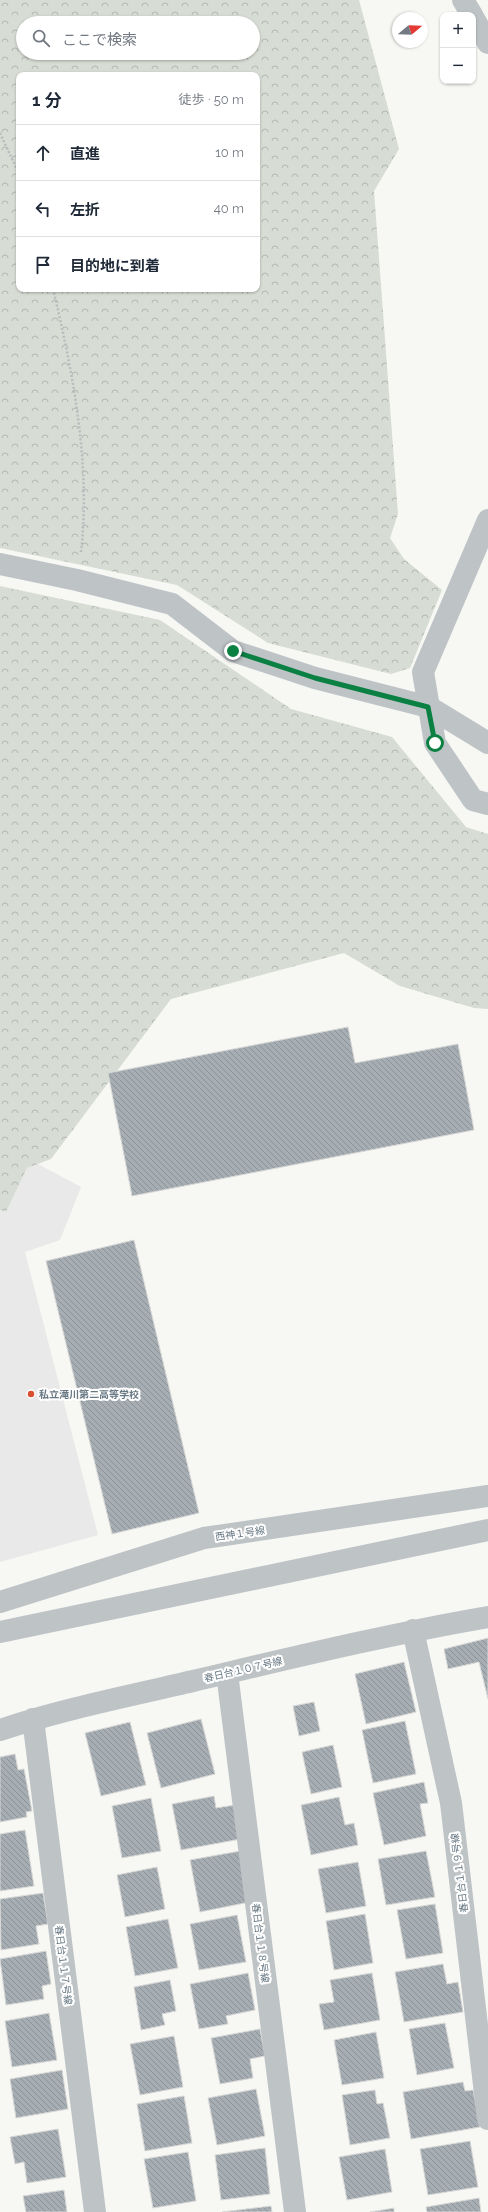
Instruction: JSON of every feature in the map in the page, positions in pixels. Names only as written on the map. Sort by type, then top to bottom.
[{"type":"street","points":[[463,0],[470,12]]},
{"type":"street","points":[[476,23],[488,44]]},
{"type":"street","points":[[488,520],[423,672],[435,743],[473,800],[488,804]]},
{"type":"street","points":[[0,564],[77,580],[172,604],[233,651],[315,678],[428,707],[488,743]]},
{"type":"street","name":"西神１号線","points":[[0,1602],[204,1538],[488,1496]]},
{"type":"street","points":[[0,1632],[488,1530]]},
{"type":"street","name":"春日台１０７号線","points":[[0,1730],[33,1719],[227,1673],[413,1630],[488,1617]]},
{"type":"street","name":"春日台１１９号線","points":[[413,1630],[451,1803],[488,2119]]},
{"type":"street","name":"春日台１１８号線","points":[[227,1673],[295,2212]]},
{"type":"street","name":"春日台１１７号線","points":[[33,1719],[95,2212]]},
{"type":"path","points":[[0,133],[16,168]]},
{"type":"path","points":[[54,292],[65,338],[84,468],[83,533],[77,580]]},
{"type":"shaded area","name":"私立滝川第二高等学校","points":[[38,1164],[81,1187],[60,1240],[25,1252],[98,1535],[0,1562],[0,1210],[6,1212],[27,1168]]},
{"type":"green space","points":[[0,0],[359,0],[399,149],[374,191],[398,514],[390,538],[404,559],[442,590],[410,668],[391,674],[268,643],[177,585],[0,548]]},
{"type":"green space","points":[[0,586],[160,620],[291,709],[392,737],[466,827],[488,834],[488,1009],[474,1008],[400,986],[344,953],[171,999],[51,1159],[27,1168],[6,1212],[0,1210]]},
{"type":"building","points":[[348,1027],[355,1063],[458,1044],[474,1130],[132,1196],[108,1073]]},
{"type":"building","points":[[134,1240],[199,1513],[112,1534],[46,1261]]},
{"type":"building","points":[[488,1638],[488,1699],[479,1662],[448,1669],[444,1649]]},
{"type":"building","points":[[404,1662],[416,1712],[366,1724],[355,1674]]},
{"type":"building","points":[[314,1702],[320,1731],[299,1736],[293,1706]]},
{"type":"building","points":[[201,1719],[215,1774],[161,1788],[147,1733]]},
{"type":"building","points":[[405,1721],[416,1774],[373,1783],[362,1730]]},
{"type":"building","points":[[130,1722],[146,1785],[101,1796],[85,1733]]},
{"type":"building","points":[[333,1745],[342,1787],[311,1794],[302,1752]]},
{"type":"building","points":[[15,1754],[18,1770],[24,1769],[32,1811],[26,1812],[27,1817],[0,1822],[0,1757]]},
{"type":"building","points":[[424,1782],[428,1803],[420,1804],[426,1836],[384,1845],[373,1793]]},
{"type":"building","points":[[214,1796],[216,1808],[235,1805],[241,1839],[181,1850],[172,1804]]},
{"type":"building","points":[[339,1797],[345,1825],[354,1823],[358,1845],[311,1855],[301,1805]]},
{"type":"building","points":[[151,1798],[161,1851],[122,1858],[112,1806]]},
{"type":"building","points":[[25,1830],[34,1886],[0,1891],[0,1834]]},
{"type":"building","points":[[240,1851],[250,1902],[200,1912],[190,1860]]},
{"type":"building","points":[[426,1851],[435,1897],[386,1905],[378,1859]]},
{"type":"building","points":[[358,1862],[366,1906],[326,1913],[318,1869]]},
{"type":"building","points":[[157,1867],[165,1909],[125,1917],[117,1875]]},
{"type":"building","points":[[43,1893],[48,1924],[36,1926],[39,1944],[1,1950],[0,1899]]},
{"type":"building","points":[[435,1904],[443,1953],[406,1959],[397,1910]]},
{"type":"building","points":[[365,1914],[373,1963],[334,1970],[326,1921]]},
{"type":"building","points":[[237,1915],[246,1962],[199,1970],[190,1924]]},
{"type":"building","points":[[168,1919],[178,1968],[135,1976],[126,1927]]},
{"type":"building","points":[[46,1951],[51,1984],[42,1986],[44,1999],[6,2005],[0,1959]]},
{"type":"building","points":[[443,1964],[447,1984],[458,1982],[463,2012],[404,2022],[395,1972]]},
{"type":"building","points":[[248,1973],[255,2010],[226,2016],[228,2024],[199,2029],[190,1984]]},
{"type":"building","points":[[372,1973],[380,2020],[324,2030],[319,2004],[334,2002],[330,1980]]},
{"type":"building","points":[[170,1980],[176,2011],[162,2014],[165,2025],[141,2030],[134,1987]]},
{"type":"building","points":[[49,2013],[57,2060],[12,2067],[5,2021]]},
{"type":"building","points":[[445,2023],[454,2068],[417,2075],[409,2029]]},
{"type":"building","points":[[260,2029],[265,2056],[250,2059],[253,2078],[220,2084],[211,2038]]},
{"type":"building","points":[[376,2032],[384,2078],[342,2085],[334,2040]]},
{"type":"building","points":[[174,2036],[183,2087],[140,2095],[130,2044]]},
{"type":"building","points":[[62,2070],[68,2109],[16,2118],[10,2079]]},
{"type":"building","points":[[463,2082],[465,2091],[473,2090],[480,2127],[411,2139],[403,2092]]},
{"type":"building","points":[[256,2089],[265,2136],[217,2145],[208,2098]]},
{"type":"building","points":[[375,2090],[377,2104],[383,2103],[390,2138],[350,2145],[342,2095]]},
{"type":"building","points":[[184,2096],[192,2143],[145,2151],[137,2104]]},
{"type":"building","points":[[58,2129],[66,2177],[27,2183],[24,2162],[15,2164],[10,2137]]},
{"type":"building","points":[[470,2141],[478,2187],[428,2195],[420,2149]]},
{"type":"building","points":[[265,2148],[270,2194],[221,2200],[215,2155]]},
{"type":"building","points":[[385,2149],[392,2192],[347,2200],[339,2157]]},
{"type":"building","points":[[188,2152],[196,2201],[153,2208],[144,2159]]},
{"type":"building","points":[[64,2190],[67,2212],[26,2212],[23,2196]]},
{"type":"building","points":[[479,2198],[481,2212],[427,2212],[426,2207]]},
{"type":"building","points":[[271,2206],[272,2212],[222,2212]]},
{"type":"building","points":[[394,2208],[394,2212],[370,2212]]},
{"type":"place","name":"私立滝川第二高等学校","points":[[31,1394]]},
{"type":"route","points":[[233,651],[315,678],[428,707],[435,743]]}]
